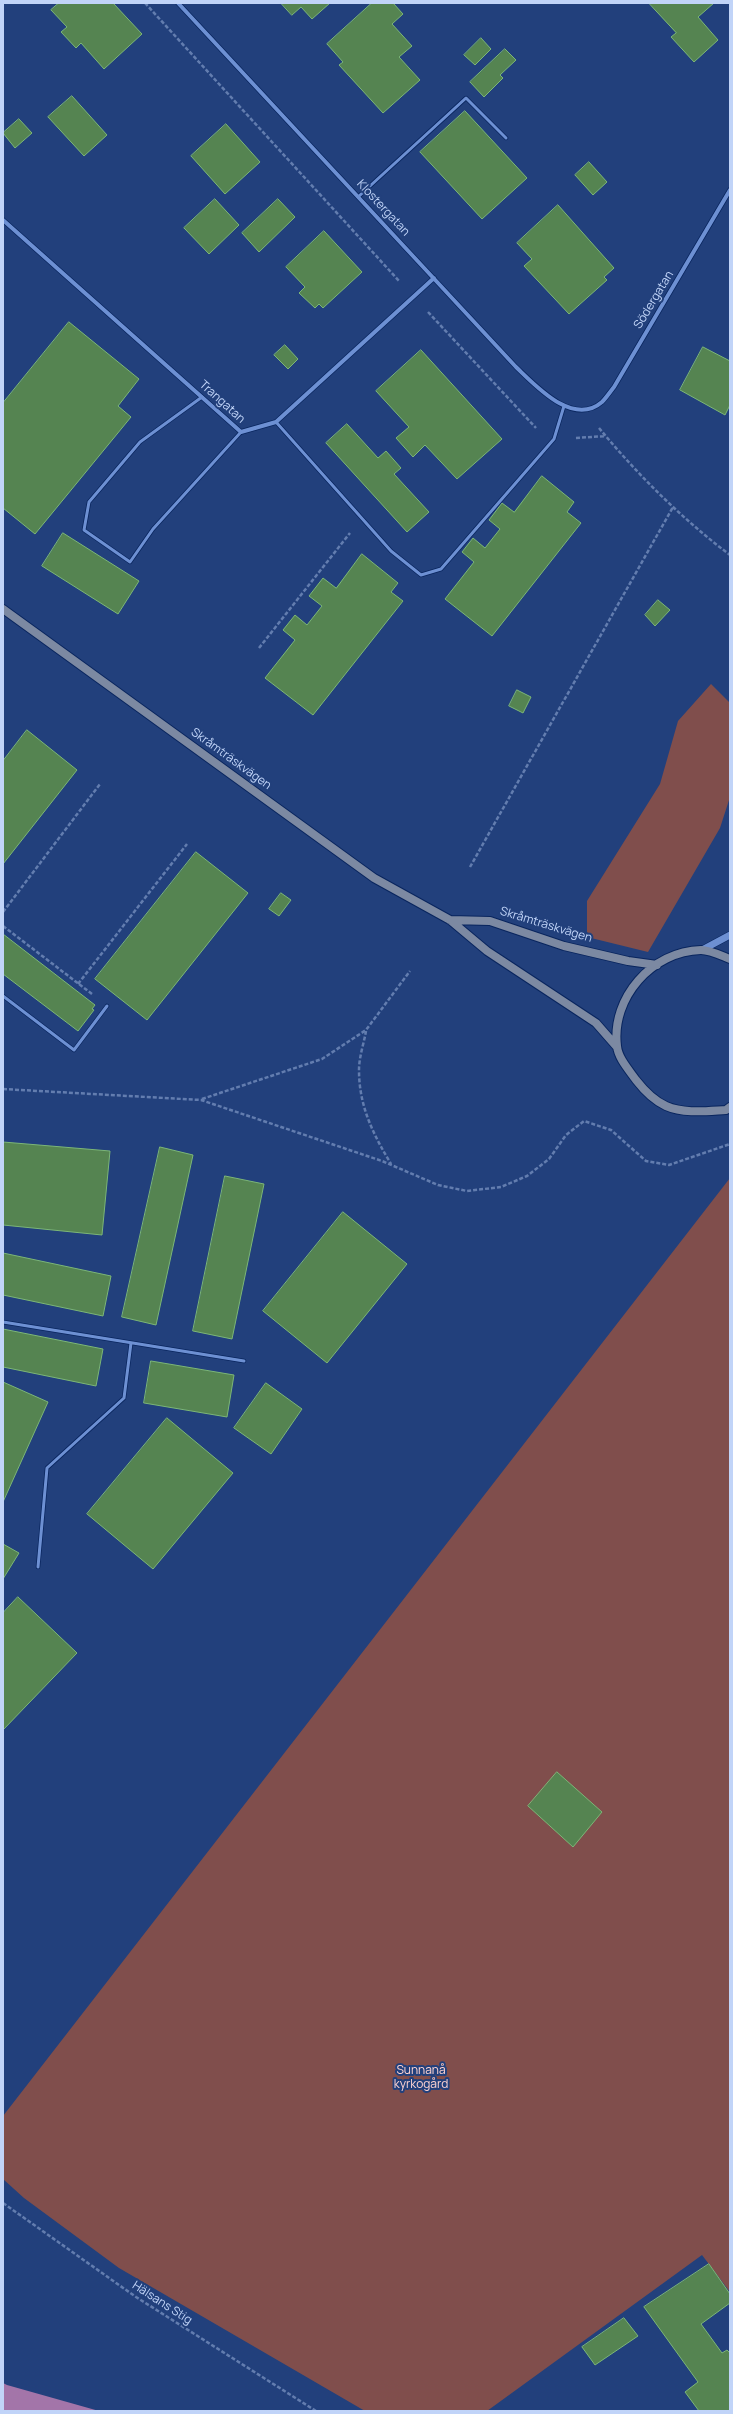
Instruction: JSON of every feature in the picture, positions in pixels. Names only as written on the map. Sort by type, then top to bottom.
[{"type":"main road","name":"Skråmträskvägen","points":[[3,609],[374,878],[450,920],[487,951],[596,1022],[617,1047]]},
{"type":"main road","name":"Skråmträskvägen","points":[[450,920],[490,921],[564,946],[628,961],[656,965]]},
{"type":"main road","points":[[729,1108],[695,1112],[666,1106],[643,1088],[627,1068],[617,1047],[617,1021],[627,994],[647,970],[656,965],[674,956],[702,950],[730,959]]},
{"type":"street","name":"Klostergatan","points":[[178,3],[516,367],[547,397],[564,406],[584,409]]},
{"type":"street","name":"Södergatan","points":[[584,409],[601,402],[614,388],[730,190]]},
{"type":"street","name":"Trangatan","points":[[3,220],[241,432],[276,422],[434,278]]},
{"type":"street","points":[[702,950],[730,935]]},
{"type":"lane","points":[[358,197],[466,98],[506,138]]},
{"type":"lane","points":[[202,397],[140,442],[89,502],[84,530],[130,562],[153,528],[241,432]]},
{"type":"lane","points":[[276,422],[391,551],[422,575],[441,568],[554,440],[564,406]]},
{"type":"lane","points":[[3,996],[74,1050],[107,1006]]},
{"type":"lane","points":[[3,1322],[244,1361]]},
{"type":"lane","points":[[38,1567],[47,1468],[124,1398],[131,1343]]},
{"type":"path","points":[[145,3],[414,297],[541,433],[554,440],[606,436]]},
{"type":"path","points":[[584,409],[606,436],[673,507],[695,528],[730,555]]},
{"type":"path","points":[[470,867],[673,507]]},
{"type":"path","points":[[259,648],[361,519]]},
{"type":"path","points":[[3,912],[100,784]]},
{"type":"path","points":[[78,984],[187,844]]},
{"type":"path","points":[[3,926],[107,1006]]},
{"type":"path","points":[[201,1100],[322,1059],[366,1030],[410,971]]},
{"type":"path","points":[[366,1030],[359,1069],[362,1106],[373,1133],[392,1165]]},
{"type":"path","points":[[3,1089],[201,1100],[392,1165],[438,1185],[467,1191],[501,1187],[527,1176],[549,1159],[566,1135],[584,1121],[611,1130],[646,1161],[669,1165],[730,1144]]},
{"type":"path","name":"Hälsans Stig","points":[[3,2203],[136,2297],[316,2411]]},
{"type":"green space","points":[[711,684],[730,703],[730,797],[720,828],[648,952],[587,937],[587,901],[660,784],[678,721]]},
{"type":"green space","name":"Sunnanå kyrkogård","points":[[730,1178],[730,2292],[702,2255],[487,2411],[365,2411],[119,2268],[24,2198],[3,2179],[3,2116]]},
{"type":"shaded area","points":[[3,2383],[7,2385],[99,2411],[3,2411]]},
{"type":"building","points":[[59,3],[113,3],[142,34],[104,69],[81,43],[76,48],[61,32],[67,27],[51,10]]},
{"type":"building","points":[[281,3],[330,3],[312,19],[301,7],[292,15]]},
{"type":"building","points":[[372,3],[393,3],[403,14],[392,24],[412,46],[399,57],[420,80],[383,113],[339,65],[343,62],[327,44]]},
{"type":"building","points":[[649,3],[714,3],[698,17],[718,40],[694,62],[671,37],[676,33]]},
{"type":"building","points":[[481,38],[491,49],[475,65],[464,55]]},
{"type":"building","points":[[505,49],[516,60],[500,75],[503,78],[484,97],[470,82]]},
{"type":"building","points":[[72,96],[107,135],[84,156],[48,117]]},
{"type":"building","points":[[465,111],[527,178],[482,219],[420,152]]},
{"type":"building","points":[[19,119],[32,133],[15,148],[3,133]]},
{"type":"building","points":[[226,124],[260,162],[225,194],[191,156]]},
{"type":"building","points":[[589,162],[607,182],[593,195],[575,175]]},
{"type":"building","points":[[215,199],[239,225],[209,254],[184,228]]},
{"type":"building","points":[[278,199],[295,217],[259,252],[242,233]]},
{"type":"building","points":[[558,205],[614,268],[604,277],[607,280],[569,314],[524,266],[532,259],[517,243]]},
{"type":"building","points":[[324,231],[362,272],[323,308],[319,304],[315,308],[299,293],[305,287],[286,267]]},
{"type":"building","points":[[69,322],[139,379],[118,406],[131,417],[35,534],[3,508],[3,403]]},
{"type":"building","points":[[285,345],[298,359],[288,369],[274,355]]},
{"type":"building","points":[[703,347],[730,361],[730,405],[725,415],[680,390]]},
{"type":"building","points":[[421,350],[502,439],[457,479],[425,445],[413,457],[396,438],[409,427],[376,391]]},
{"type":"building","points":[[347,424],[378,458],[386,451],[401,468],[394,474],[429,512],[407,532],[326,443]]},
{"type":"building","points":[[542,476],[574,502],[567,512],[581,523],[492,636],[445,599],[474,562],[462,552],[473,538],[485,548],[500,529],[489,520],[502,503],[514,512]]},
{"type":"building","points":[[63,533],[139,581],[118,614],[42,566]]},
{"type":"building","points":[[362,554],[398,583],[391,592],[403,601],[313,715],[265,678],[295,640],[283,630],[295,615],[307,625],[322,606],[309,596],[323,578],[336,588]]},
{"type":"building","points":[[658,600],[670,610],[655,626],[645,615]]},
{"type":"building","points":[[517,690],[531,697],[523,713],[509,706]]},
{"type":"building","points":[[27,730],[77,770],[3,864],[3,761]]},
{"type":"building","points":[[196,852],[248,893],[147,1020],[95,979]]},
{"type":"building","points":[[281,893],[291,900],[279,916],[269,909]]},
{"type":"building","points":[[3,934],[95,1005],[92,1009],[94,1010],[78,1031],[3,974]]},
{"type":"building","points":[[3,1142],[110,1151],[102,1235],[3,1225]]},
{"type":"building","points":[[160,1147],[193,1155],[156,1325],[122,1317]]},
{"type":"building","points":[[225,1176],[264,1184],[232,1339],[193,1331]]},
{"type":"building","points":[[343,1212],[407,1264],[327,1363],[263,1311]]},
{"type":"building","points":[[3,1253],[111,1276],[103,1316],[3,1295]]},
{"type":"building","points":[[3,1329],[103,1349],[96,1386],[3,1367]]},
{"type":"building","points":[[151,1361],[234,1375],[227,1417],[144,1403]]},
{"type":"building","points":[[3,1382],[48,1402],[3,1502]]},
{"type":"building","points":[[266,1383],[302,1409],[271,1454],[234,1428]]},
{"type":"building","points":[[167,1418],[233,1473],[153,1569],[87,1514]]},
{"type":"building","points":[[3,1544],[19,1553],[3,1579]]},
{"type":"building","points":[[18,1597],[77,1653],[3,1730],[3,1613]]},
{"type":"building","points":[[557,1772],[602,1812],[573,1847],[528,1806]]},
{"type":"building","points":[[709,2264],[730,2294],[730,2303],[701,2324],[722,2353],[727,2350],[730,2353],[730,2411],[699,2411],[685,2392],[698,2382],[644,2307]]},
{"type":"building","points":[[624,2318],[638,2336],[595,2365],[582,2347]]}]
